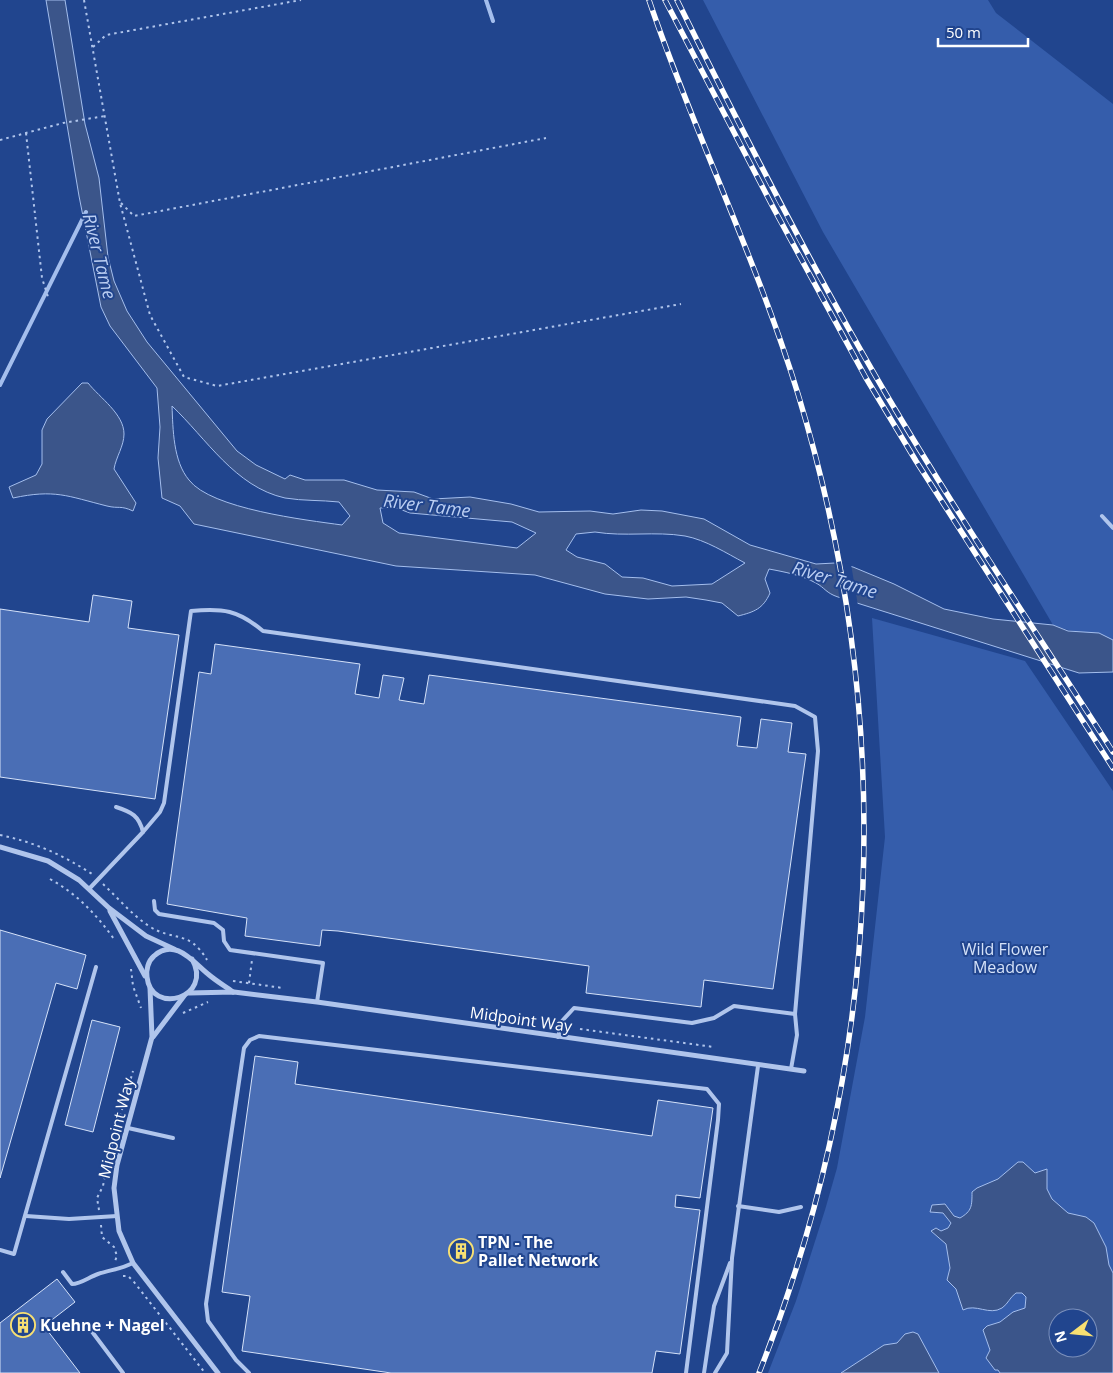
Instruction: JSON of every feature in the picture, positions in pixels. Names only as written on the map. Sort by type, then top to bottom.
[{"type":"street","points":[[0,847],[48,861],[89,889],[109,908],[146,936],[184,952],[192,959],[197,976],[187,994],[177,999],[167,999],[157,995],[150,988],[109,908]]},
{"type":"street","points":[[146,979],[147,969],[152,957],[164,950],[175,949]]},
{"type":"street","name":"Midpoint Way","points":[[192,959],[234,992]]},
{"type":"street","name":"Midpoint Way","points":[[150,988],[152,1037],[117,1165],[114,1188],[119,1231],[133,1262],[218,1373]]},
{"type":"street","name":"Midpoint Way","points":[[152,1037],[187,994],[234,992],[804,1071]]},
{"type":"lane","points":[[1102,516],[1113,528]]},
{"type":"lane","points":[[89,889],[143,832],[160,812],[164,803],[191,611],[229,611],[241,614],[263,631],[795,706],[815,717],[818,751],[795,1014],[797,1035],[791,1070]]},
{"type":"lane","points":[[116,807],[130,811],[140,821],[143,832]]},
{"type":"lane","points":[[154,900],[155,910],[159,914],[214,923],[223,930],[224,941],[230,950],[323,963],[317,1002]]},
{"type":"lane","points":[[0,1250],[14,1254],[96,967]]},
{"type":"lane","points":[[558,1037],[562,1021],[574,1008],[692,1023],[714,1018],[734,1006],[795,1014]]},
{"type":"lane","points":[[249,1373],[236,1360],[208,1321],[206,1304],[244,1048],[250,1040],[259,1036],[707,1089],[718,1104],[718,1120],[686,1373]]},
{"type":"lane","points":[[715,1373],[727,1353],[732,1258],[758,1066]]},
{"type":"lane","points":[[128,1128],[173,1138]]},
{"type":"lane","points":[[738,1206],[779,1212],[801,1207]]},
{"type":"lane","points":[[26,1216],[69,1219],[117,1216]]},
{"type":"lane","points":[[704,1373],[714,1306],[732,1258]]},
{"type":"lane","points":[[63,1272],[72,1284],[77,1284],[99,1274],[118,1270],[133,1262]]},
{"type":"lane","points":[[87,1325],[123,1373]]},
{"type":"path","points":[[84,0],[120,203],[150,315],[184,376],[217,386],[680,304]]},
{"type":"path","points":[[93,47],[106,35],[301,0]]},
{"type":"path","points":[[0,140],[63,124],[105,116]]},
{"type":"path","points":[[26,133],[44,282],[49,300]]},
{"type":"path","points":[[120,203],[134,216],[546,138]]},
{"type":"path","points":[[0,834],[46,848],[72,861],[98,879],[148,925],[195,944],[208,963]]},
{"type":"path","points":[[247,994],[252,953]]},
{"type":"path","points":[[228,980],[284,988]]},
{"type":"path","points":[[579,1029],[714,1046]]},
{"type":"green space","points":[[703,0],[988,0],[996,13],[1113,104],[1113,640],[1053,625],[823,232]]},
{"type":"green space","name":"Wild Flower Meadow","points":[[872,618],[1025,661],[1113,791],[1113,1373],[768,1373],[796,1301],[837,1168],[865,1017],[885,837]]},
{"type":"water","name":"River Tame","points":[[46,0],[65,0],[85,124],[99,178],[108,257],[114,281],[127,311],[147,342],[237,451],[256,465],[285,479],[290,475],[305,480],[344,480],[377,490],[414,492],[433,499],[470,497],[511,504],[539,512],[590,511],[613,514],[641,510],[662,511],[704,519],[750,545],[816,564],[835,563],[853,567],[894,584],[944,609],[993,619],[1053,625],[1068,631],[1099,633],[1113,640],[1113,672],[1079,673],[838,597],[805,578],[769,569],[765,579],[770,593],[764,603],[749,613],[738,616],[722,603],[706,600],[686,597],[648,599],[605,594],[535,575],[396,566],[194,524],[180,506],[162,498],[158,458],[160,427],[157,388],[110,326],[101,307],[79,196]],"holes":[[[172,406],[222,460],[251,483],[267,492],[285,498],[339,502],[350,516],[342,525],[260,512],[217,499],[200,490],[189,480],[180,464],[175,444]],[[394,507],[410,513],[512,522],[536,533],[517,548],[399,533],[383,523],[380,508]],[[595,532],[685,536],[708,544],[745,563],[712,584],[672,586],[643,578],[622,577],[605,564],[577,557],[566,550],[576,534]]]},
{"type":"water","points":[[82,383],[88,383],[116,413],[123,427],[124,438],[114,469],[136,503],[133,511],[61,495],[40,494],[13,498],[9,487],[36,475],[42,464],[42,430],[47,419]]},
{"type":"water","points":[[1018,1162],[1023,1162],[1035,1173],[1047,1169],[1047,1189],[1052,1199],[1068,1213],[1086,1217],[1094,1223],[1106,1247],[1109,1265],[1113,1273],[1113,1373],[1000,1373],[998,1370],[995,1370],[986,1358],[990,1350],[983,1330],[987,1326],[1000,1322],[1013,1312],[1025,1308],[1026,1297],[1022,1293],[1016,1293],[1002,1308],[997,1310],[968,1308],[963,1310],[956,1289],[947,1280],[950,1268],[946,1244],[931,1231],[936,1228],[941,1231],[948,1228],[951,1223],[943,1213],[930,1212],[932,1205],[945,1204],[954,1216],[960,1218],[971,1208],[972,1192],[998,1179]]},
{"type":"water","points":[[913,1332],[918,1334],[939,1373],[841,1373],[884,1345],[897,1343],[905,1334]]},
{"type":"pier","points":[[834,561],[851,564],[858,606],[840,601]]},
{"type":"building","points":[[93,595],[132,601],[128,628],[179,635],[155,799],[0,777],[0,609],[89,622]]},
{"type":"building","points":[[215,644],[360,664],[355,694],[379,698],[383,675],[404,678],[399,700],[424,704],[429,675],[741,717],[737,746],[757,748],[761,719],[792,723],[788,752],[806,754],[773,989],[704,980],[701,1007],[586,993],[589,966],[338,931],[322,930],[320,946],[245,936],[247,918],[167,904],[199,672],[211,674]]},
{"type":"building","points":[[0,930],[86,955],[77,989],[56,983],[0,1178]]},
{"type":"building","points":[[92,1020],[120,1027],[93,1132],[65,1125]]},
{"type":"building","name":"TPN - The Pallet Network","points":[[255,1056],[298,1062],[295,1084],[652,1136],[658,1100],[713,1108],[700,1198],[676,1195],[675,1207],[700,1210],[680,1354],[656,1351],[652,1373],[391,1373],[242,1351],[250,1296],[222,1292]]},
{"type":"building","name":"Kuehne + Nagel","points":[[57,1279],[75,1302],[44,1326],[80,1373],[0,1373],[0,1323]]},
{"type":"waterway","points":[[486,0],[493,21]]},
{"type":"waterway","name":"River Tame","points":[[0,385],[86,212]]},
{"type":"railway","points":[[649,0],[764,295],[798,394],[830,517],[851,640],[862,763],[863,887],[853,1010],[832,1132],[801,1253],[759,1373]]},
{"type":"railway","points":[[665,0],[774,209],[866,378],[916,461],[1113,768]]},
{"type":"railway","points":[[677,0],[778,199],[886,394],[969,530],[1113,752]]},
{"type":"place","name":"TPN - The Pallet Network","points":[[461,1251]]},
{"type":"place","name":"Kuehne + Nagel","points":[[23,1325]]}]
